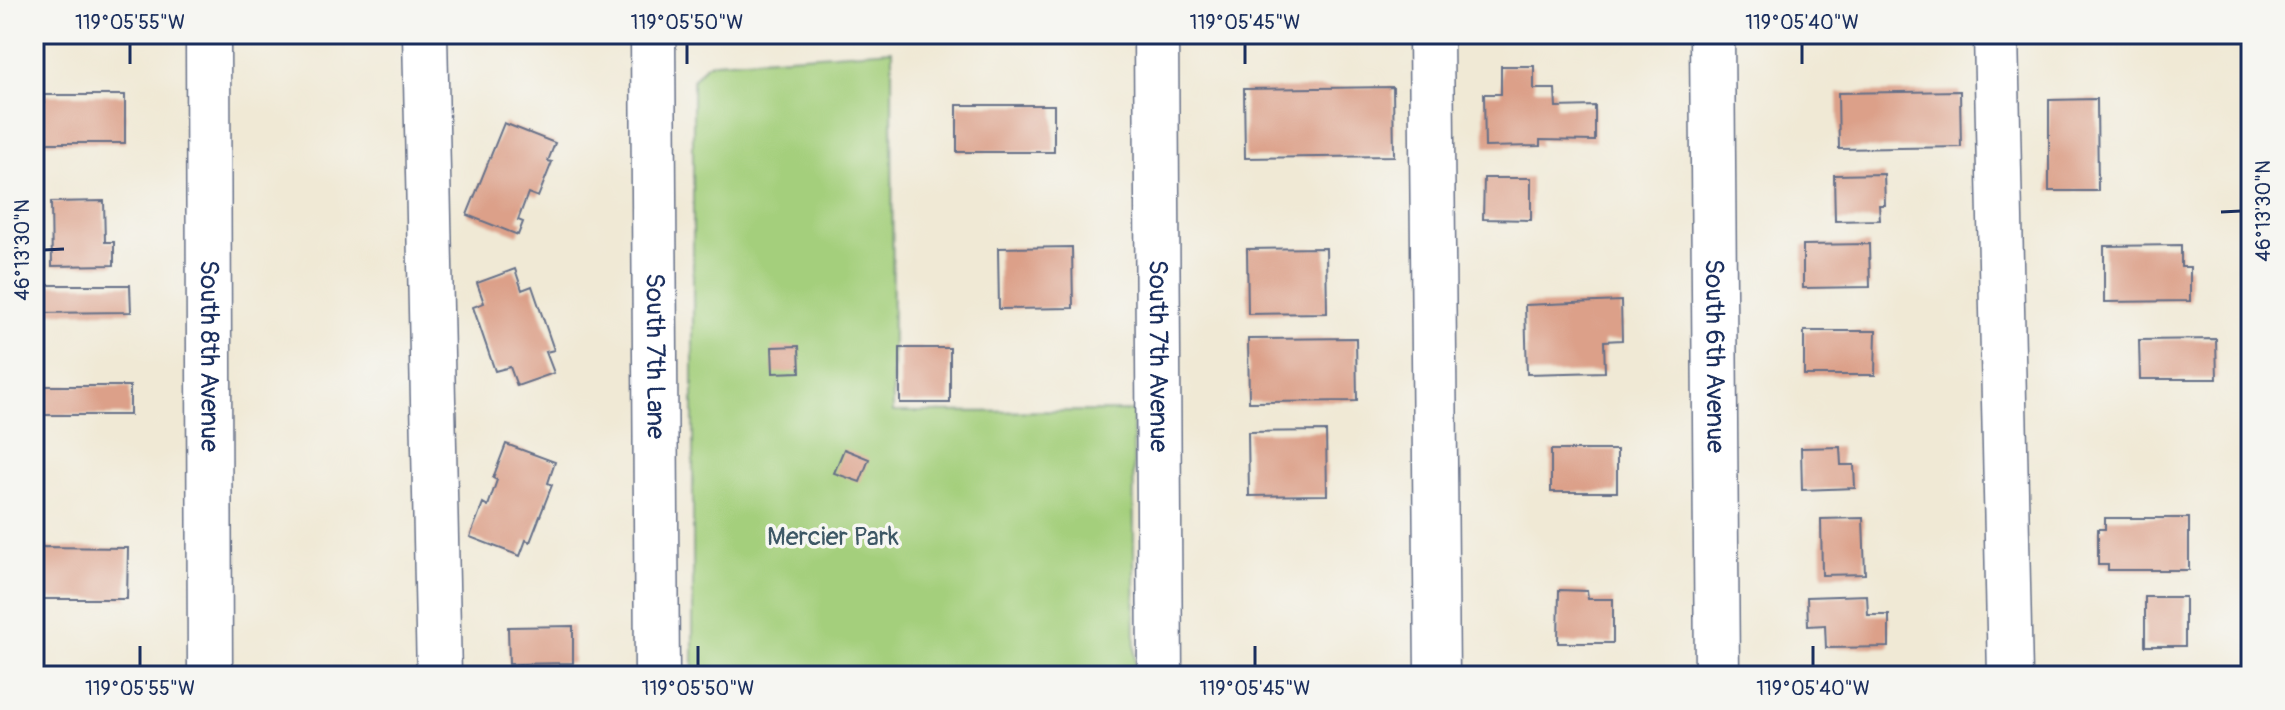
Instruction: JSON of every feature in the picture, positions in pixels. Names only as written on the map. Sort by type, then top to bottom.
[{"type":"street","name":"South 8th Avenue","points":[[208,34],[210,676]]},
{"type":"street","points":[[425,34],[439,676]]},
{"type":"street","name":"South 7th Lane","points":[[653,34],[657,676]]},
{"type":"street","name":"South 7th Avenue","points":[[1156,34],[1160,676]]},
{"type":"street","points":[[1431,34],[1437,676]]},
{"type":"street","name":"South 6th Avenue","points":[[1712,34],[1717,676]]},
{"type":"street","points":[[1996,34],[2010,676]]},
{"type":"green space","name":"Mercier Park","points":[[892,50],[893,412],[1133,411],[1135,676],[693,676],[693,80],[706,65],[715,62]]},
{"type":"building","points":[[1501,66],[1534,66],[1534,89],[1555,89],[1556,107],[1595,106],[1595,141],[1540,140],[1540,146],[1485,147],[1484,94],[1501,94]]},
{"type":"building","points":[[1393,87],[1394,156],[1245,158],[1244,89]]},
{"type":"building","points":[[1960,91],[1961,147],[1839,149],[1838,93]]},
{"type":"building","points":[[44,95],[125,95],[125,143],[34,143],[34,106],[44,106]]},
{"type":"building","points":[[2097,99],[2098,191],[2049,191],[2049,100]]},
{"type":"building","points":[[957,105],[1054,105],[1054,152],[957,152]]},
{"type":"building","points":[[504,123],[555,143],[548,161],[552,162],[538,197],[528,193],[518,220],[523,222],[518,235],[467,215]]},
{"type":"building","points":[[1884,174],[1885,205],[1879,205],[1880,220],[1835,221],[1834,175]]},
{"type":"building","points":[[1484,178],[1531,178],[1531,220],[1483,219]]},
{"type":"building","points":[[104,201],[105,242],[114,242],[114,265],[52,266],[51,202]]},
{"type":"building","points":[[1869,244],[1870,287],[1803,288],[1803,245]]},
{"type":"building","points":[[2181,245],[2181,267],[2190,267],[2190,301],[2104,302],[2104,246]]},
{"type":"building","points":[[1072,247],[1073,308],[999,309],[998,248]]},
{"type":"building","points":[[1326,248],[1327,313],[1248,314],[1247,249]]},
{"type":"building","points":[[515,269],[522,290],[532,286],[554,350],[546,352],[554,373],[517,386],[510,367],[495,371],[473,307],[484,303],[477,283]]},
{"type":"building","points":[[34,285],[130,285],[131,312],[34,313]]},
{"type":"building","points":[[1621,301],[1622,340],[1604,341],[1605,372],[1527,374],[1525,305]]},
{"type":"building","points":[[1804,331],[1876,331],[1875,375],[1804,375]]},
{"type":"building","points":[[1356,338],[1357,401],[1249,402],[1248,339]]},
{"type":"building","points":[[2216,339],[2217,379],[2140,379],[2139,340]]},
{"type":"building","points":[[799,346],[800,372],[773,373],[772,347]]},
{"type":"building","points":[[900,348],[950,348],[950,403],[900,403]]},
{"type":"building","points":[[34,386],[130,386],[130,415],[34,415]]},
{"type":"building","points":[[1326,431],[1327,495],[1249,496],[1248,432]]},
{"type":"building","points":[[506,444],[555,462],[548,483],[552,485],[530,542],[526,540],[520,556],[470,537],[483,503],[488,506],[497,480],[493,478]]},
{"type":"building","points":[[1840,447],[1841,465],[1854,465],[1855,488],[1802,490],[1801,448]]},
{"type":"building","points":[[844,449],[869,459],[860,482],[834,473]]},
{"type":"building","points":[[1551,450],[1617,450],[1617,492],[1551,492]]},
{"type":"building","points":[[1863,518],[1865,574],[1822,575],[1821,519]]},
{"type":"building","points":[[2105,518],[2189,518],[2189,570],[2108,570],[2108,565],[2098,565],[2098,529],[2105,529]]},
{"type":"building","points":[[40,547],[128,548],[127,599],[39,599]]},
{"type":"building","points":[[1559,590],[1587,591],[1588,599],[1613,599],[1613,643],[1558,643]]},
{"type":"building","points":[[1867,595],[1868,615],[1889,615],[1889,647],[1826,648],[1825,625],[1808,626],[1807,597]]},
{"type":"building","points":[[2145,597],[2185,597],[2185,646],[2145,646]]},
{"type":"building","points":[[573,626],[573,663],[509,664],[508,627]]},
{"type":"building","points":[[1824,669],[1855,669],[1854,676],[1824,676]]}]
